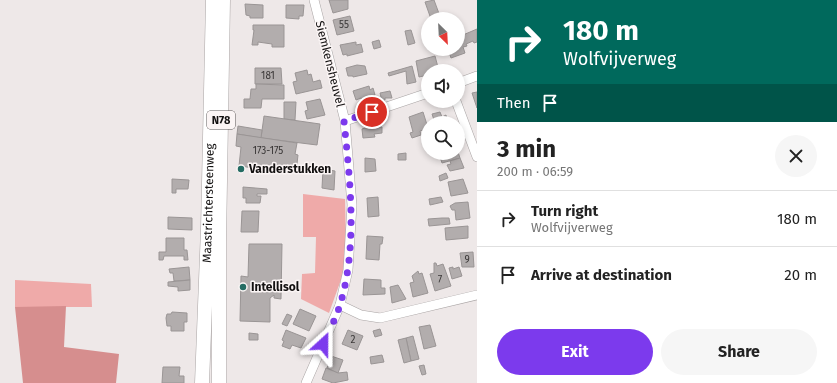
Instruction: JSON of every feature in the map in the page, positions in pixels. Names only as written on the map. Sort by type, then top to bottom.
[{"type":"main road","name":"Maastrichtersteenweg","points":[[202,383],[208,229],[213,0]]},
{"type":"main road","name":"Maastrichtersteenweg","points":[[219,383],[218,241],[223,0]]},
{"type":"main road","points":[[202,360],[210,357],[214,359],[219,368]]},
{"type":"street","name":"Siemkensheuvel","points":[[306,383],[340,306],[348,270],[352,205],[344,121],[314,0]]},
{"type":"street","points":[[465,80],[477,76]]},
{"type":"street","points":[[344,121],[421,95]]},
{"type":"street","points":[[459,108],[477,157]]},
{"type":"street","points":[[340,306],[361,315],[380,318],[477,295]]},
{"type":"shaded area","points":[[303,194],[345,199],[346,242],[343,274],[329,313],[301,299],[302,274],[315,273],[316,237],[303,237]]},
{"type":"shaded area","points":[[15,280],[91,284],[92,307],[15,307]]},
{"type":"shaded area","points":[[66,306],[64,347],[119,354],[116,383],[23,383],[15,307]]},
{"type":"building","points":[[329,0],[348,0],[348,9],[333,13]]},
{"type":"building","points":[[434,0],[438,12],[429,12],[425,2]]},
{"type":"building","points":[[245,4],[263,5],[263,18],[250,18],[250,16],[246,15]]},
{"type":"building","points":[[286,5],[304,5],[303,16],[299,16],[299,19],[286,18]]},
{"type":"building","points":[[350,16],[354,31],[337,35],[333,20]]},
{"type":"building","points":[[253,25],[284,25],[284,47],[272,47],[272,44],[258,42],[258,45],[252,45],[254,30]]},
{"type":"building","points":[[477,29],[477,42],[474,43],[473,41],[466,44],[467,46],[465,46],[465,34]]},
{"type":"building","points":[[411,30],[415,43],[408,45],[405,31]]},
{"type":"building","points":[[379,40],[381,47],[374,49],[372,42]]},
{"type":"building","points":[[356,42],[356,45],[361,44],[363,52],[347,56],[347,54],[343,55],[340,45]]},
{"type":"building","points":[[435,56],[437,64],[421,64],[421,77],[419,77],[416,61]]},
{"type":"building","points":[[357,65],[365,66],[367,74],[353,77],[348,76],[346,68]]},
{"type":"building","points":[[412,66],[416,82],[407,84],[406,71],[389,76],[388,73]]},
{"type":"building","points":[[255,68],[281,68],[282,84],[255,84]]},
{"type":"building","points":[[307,70],[308,75],[311,74],[313,82],[320,80],[322,88],[296,94],[293,82],[297,81],[295,73]]},
{"type":"building","points":[[256,84],[284,85],[284,99],[262,99],[261,108],[244,108],[244,99],[250,99],[251,89],[256,89]]},
{"type":"building","points":[[369,86],[370,90],[373,88],[375,95],[362,100],[361,98],[356,100],[353,91]]},
{"type":"building","points":[[390,91],[392,98],[385,98],[385,100],[382,101],[380,93]]},
{"type":"building","points":[[477,92],[477,108],[472,93]]},
{"type":"building","points":[[320,99],[325,115],[307,119],[305,111],[308,110],[306,102]]},
{"type":"building","points":[[284,102],[296,102],[295,120],[284,119]]},
{"type":"building","points":[[423,112],[424,116],[421,116],[421,135],[412,138],[410,133],[413,132],[409,117]]},
{"type":"building","points":[[440,112],[442,116],[433,116],[432,114]]},
{"type":"building","points":[[264,116],[320,124],[317,145],[261,138]]},
{"type":"building","points":[[238,126],[262,130],[261,138],[237,134]]},
{"type":"building","points":[[368,127],[382,127],[382,133],[374,134],[375,137],[363,138],[362,129]]},
{"type":"building","points":[[237,134],[297,143],[295,154],[298,155],[296,172],[293,171],[293,173],[239,166],[241,147],[236,146]]},
{"type":"building","points":[[406,153],[406,160],[398,160],[398,154]]},
{"type":"building","points":[[365,158],[375,159],[376,171],[365,172]]},
{"type":"building","points":[[441,160],[453,160],[442,163]]},
{"type":"building","points":[[461,160],[464,168],[450,171],[447,165],[451,164],[450,161]]},
{"type":"building","points":[[323,169],[335,171],[334,190],[322,188]]},
{"type":"building","points":[[446,173],[448,178],[440,181],[439,176]]},
{"type":"building","points":[[172,179],[189,180],[188,189],[176,189],[176,193],[172,193]]},
{"type":"building","points":[[463,179],[468,193],[451,196],[448,182]]},
{"type":"building","points":[[243,187],[267,189],[267,194],[257,194],[257,196],[261,196],[260,203],[246,203],[246,198],[243,198]]},
{"type":"building","points":[[378,197],[379,216],[368,217],[367,198]]},
{"type":"building","points":[[441,197],[443,202],[430,205],[429,199]]},
{"type":"building","points":[[468,202],[470,218],[456,220],[455,210],[452,210],[450,206],[455,203]]},
{"type":"building","points":[[242,211],[259,211],[258,232],[241,232]]},
{"type":"building","points":[[168,217],[192,218],[192,230],[168,229]]},
{"type":"building","points":[[449,218],[450,224],[429,226],[428,219]]},
{"type":"building","points":[[468,226],[468,238],[446,240],[445,228]]},
{"type":"building","points":[[367,236],[383,237],[382,244],[380,244],[379,260],[366,259]]},
{"type":"building","points":[[166,238],[184,238],[184,250],[187,250],[188,260],[184,260],[184,256],[164,256],[163,260],[159,260],[159,252],[166,252]]},
{"type":"building","points":[[249,244],[282,244],[281,299],[274,298],[274,295],[270,298],[270,322],[240,321],[241,276],[248,277]]},
{"type":"building","points":[[473,252],[474,267],[462,267],[460,253]]},
{"type":"building","points":[[434,263],[436,263],[437,266],[443,264],[451,286],[435,291],[430,274],[434,273]]},
{"type":"building","points":[[189,267],[190,280],[174,281],[173,273],[170,273],[169,269]]},
{"type":"building","points":[[453,267],[453,269],[459,267],[462,276],[452,279],[449,268]]},
{"type":"building","points":[[418,271],[419,274],[422,273],[428,293],[413,297],[410,283],[414,282],[412,276]]},
{"type":"building","points":[[364,279],[381,280],[381,288],[385,288],[385,294],[363,295]]},
{"type":"building","points":[[190,280],[190,290],[178,291],[178,287],[168,286],[168,282]]},
{"type":"building","points":[[398,285],[406,299],[392,303],[390,287]]},
{"type":"building","points":[[300,309],[316,316],[309,331],[293,324]]},
{"type":"building","points":[[172,312],[187,313],[187,322],[184,322],[184,331],[171,331],[171,326],[167,326],[167,314],[171,314]]},
{"type":"building","points":[[287,314],[292,316],[287,326],[282,324]]},
{"type":"building","points":[[430,325],[436,346],[424,349],[419,327]]},
{"type":"building","points":[[380,329],[382,335],[375,337],[373,331]]},
{"type":"building","points":[[286,330],[306,338],[301,348],[292,345],[290,349],[282,346],[284,341],[282,340]]},
{"type":"building","points":[[348,330],[363,336],[357,350],[342,344]]},
{"type":"building","points":[[249,333],[258,334],[258,340],[249,340]]},
{"type":"building","points":[[413,336],[419,359],[411,361],[406,338]]},
{"type":"building","points":[[406,338],[411,361],[404,363],[398,340]]},
{"type":"building","points":[[382,355],[384,362],[371,364],[370,357]]},
{"type":"building","points":[[331,356],[343,360],[338,373],[327,368]]},
{"type":"building","points":[[424,365],[426,374],[422,375],[419,366]]},
{"type":"building","points":[[163,367],[180,367],[179,376],[184,376],[184,383],[162,383]]},
{"type":"building","points":[[326,368],[338,373],[347,372],[348,380],[333,383],[322,379]]},
{"type":"place","name":"Vanderstukken","points":[[241,169]]},
{"type":"place","name":"Intellisol","points":[[243,287]]},
{"type":"route","points":[[323,344],[340,306],[348,270],[352,205],[344,121],[372,112]]}]
